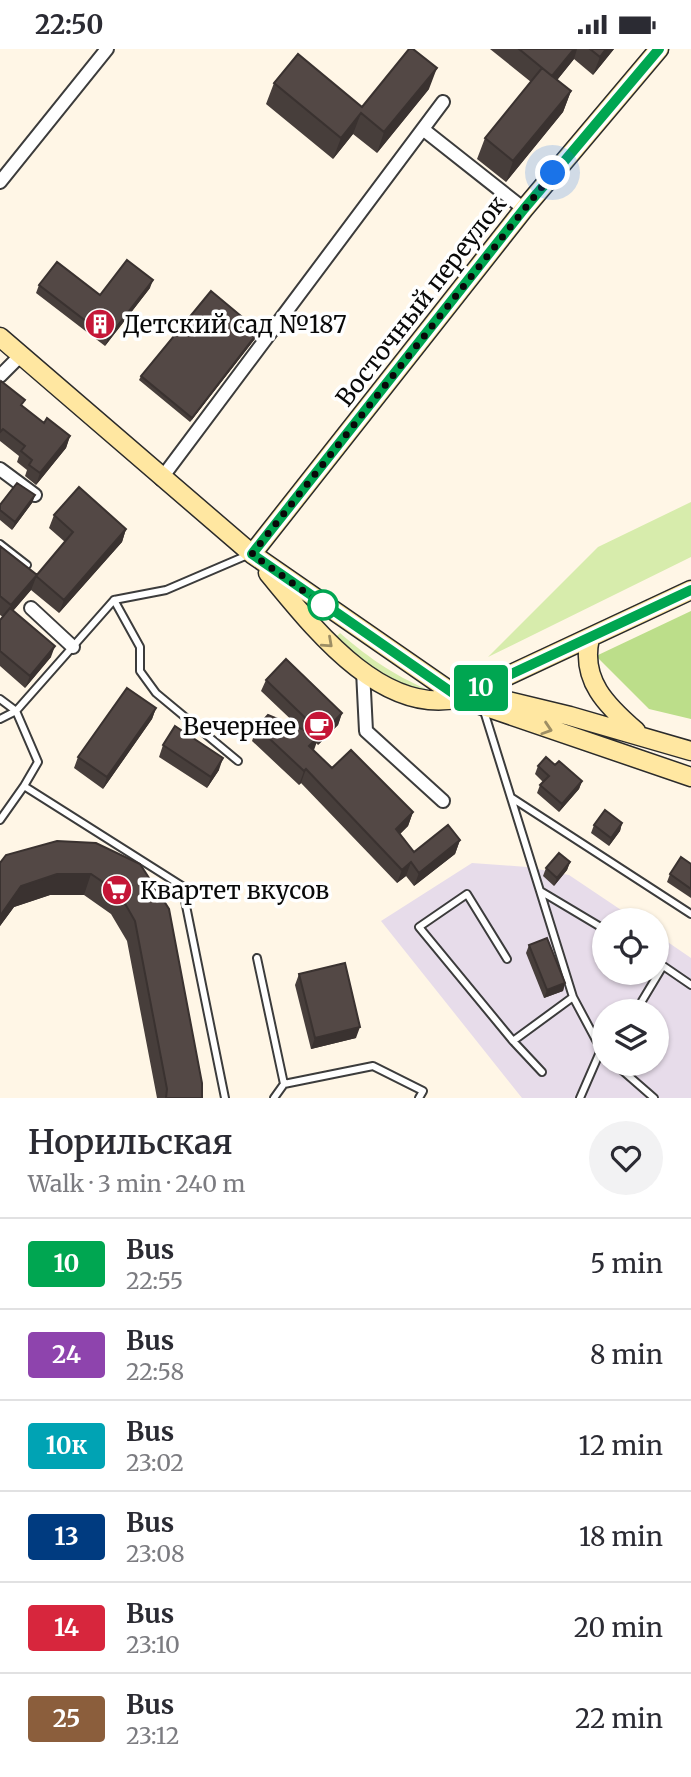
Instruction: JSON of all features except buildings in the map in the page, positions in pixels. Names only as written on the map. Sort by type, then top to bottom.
[{"type":"main road","name":"Восточный переулок","points":[[252,554],[524,209],[659,49]]},
{"type":"main road","points":[[0,337],[161,479],[252,554],[460,698],[691,777]]},
{"type":"main road","points":[[252,554],[324,641],[363,671],[396,691],[424,702],[484,695],[641,735],[691,751]]},
{"type":"main road","points":[[460,698],[691,590]]},
{"type":"main road","points":[[590,638],[586,655],[598,692],[608,707],[641,735]]},
{"type":"street","points":[[0,182],[107,49]]},
{"type":"street","points":[[161,479],[443,102]]},
{"type":"street","points":[[424,130],[524,209]]},
{"type":"street","points":[[0,376],[21,355]]},
{"type":"street","points":[[0,469],[34,495]]},
{"type":"street","points":[[31,608],[73,647]]},
{"type":"street","points":[[363,671],[366,731],[443,801]]},
{"type":"lane","points":[[0,544],[27,565]]},
{"type":"lane","points":[[0,719],[16,712],[114,600],[166,590],[252,554]]},
{"type":"lane","points":[[114,600],[140,647],[140,671],[156,693],[238,761]]},
{"type":"lane","points":[[0,699],[16,712],[38,762],[0,820]]},
{"type":"lane","points":[[483,706],[573,997],[592,1034]]},
{"type":"lane","points":[[24,786],[182,886],[225,1098]]},
{"type":"lane","points":[[512,798],[691,914]]},
{"type":"lane","points":[[542,892],[592,922]]},
{"type":"lane","points":[[507,960],[467,894],[419,927],[542,1072]]},
{"type":"lane","points":[[257,958],[284,1084]]},
{"type":"lane","points":[[669,970],[691,985]]},
{"type":"lane","points":[[513,1041],[573,997]]},
{"type":"lane","points":[[274,1098],[284,1084],[373,1066],[423,1091],[419,1098]]},
{"type":"lane","points":[[580,1098],[592,1073]]},
{"type":"lane","points":[[629,1076],[654,1098]]},
{"type":"shaded area","points":[[472,863],[527,867],[569,875],[618,908],[592,908],[592,985],[669,985],[669,943],[691,958],[691,1098],[522,1098],[381,921]]},
{"type":"green space","points":[[691,502],[691,557],[488,657],[598,547]]},
{"type":"green space","points":[[691,611],[691,719],[649,709],[596,656]]},
{"type":"green space","points":[[340,633],[385,667],[436,693],[407,687],[381,675],[335,638]]},
{"type":"bus line","name":"10","points":[[659,49],[524,209],[252,554],[343,620],[460,698],[691,590]]},
{"type":"place","name":"Детский сад №187","points":[[100,324]]},
{"type":"place","name":"Вечернее","points":[[319,726]]},
{"type":"place","name":"Квартет вкусов","points":[[117,890]]},
{"type":"route","points":[[323,605],[325,606],[252,554],[553,173]]}]
